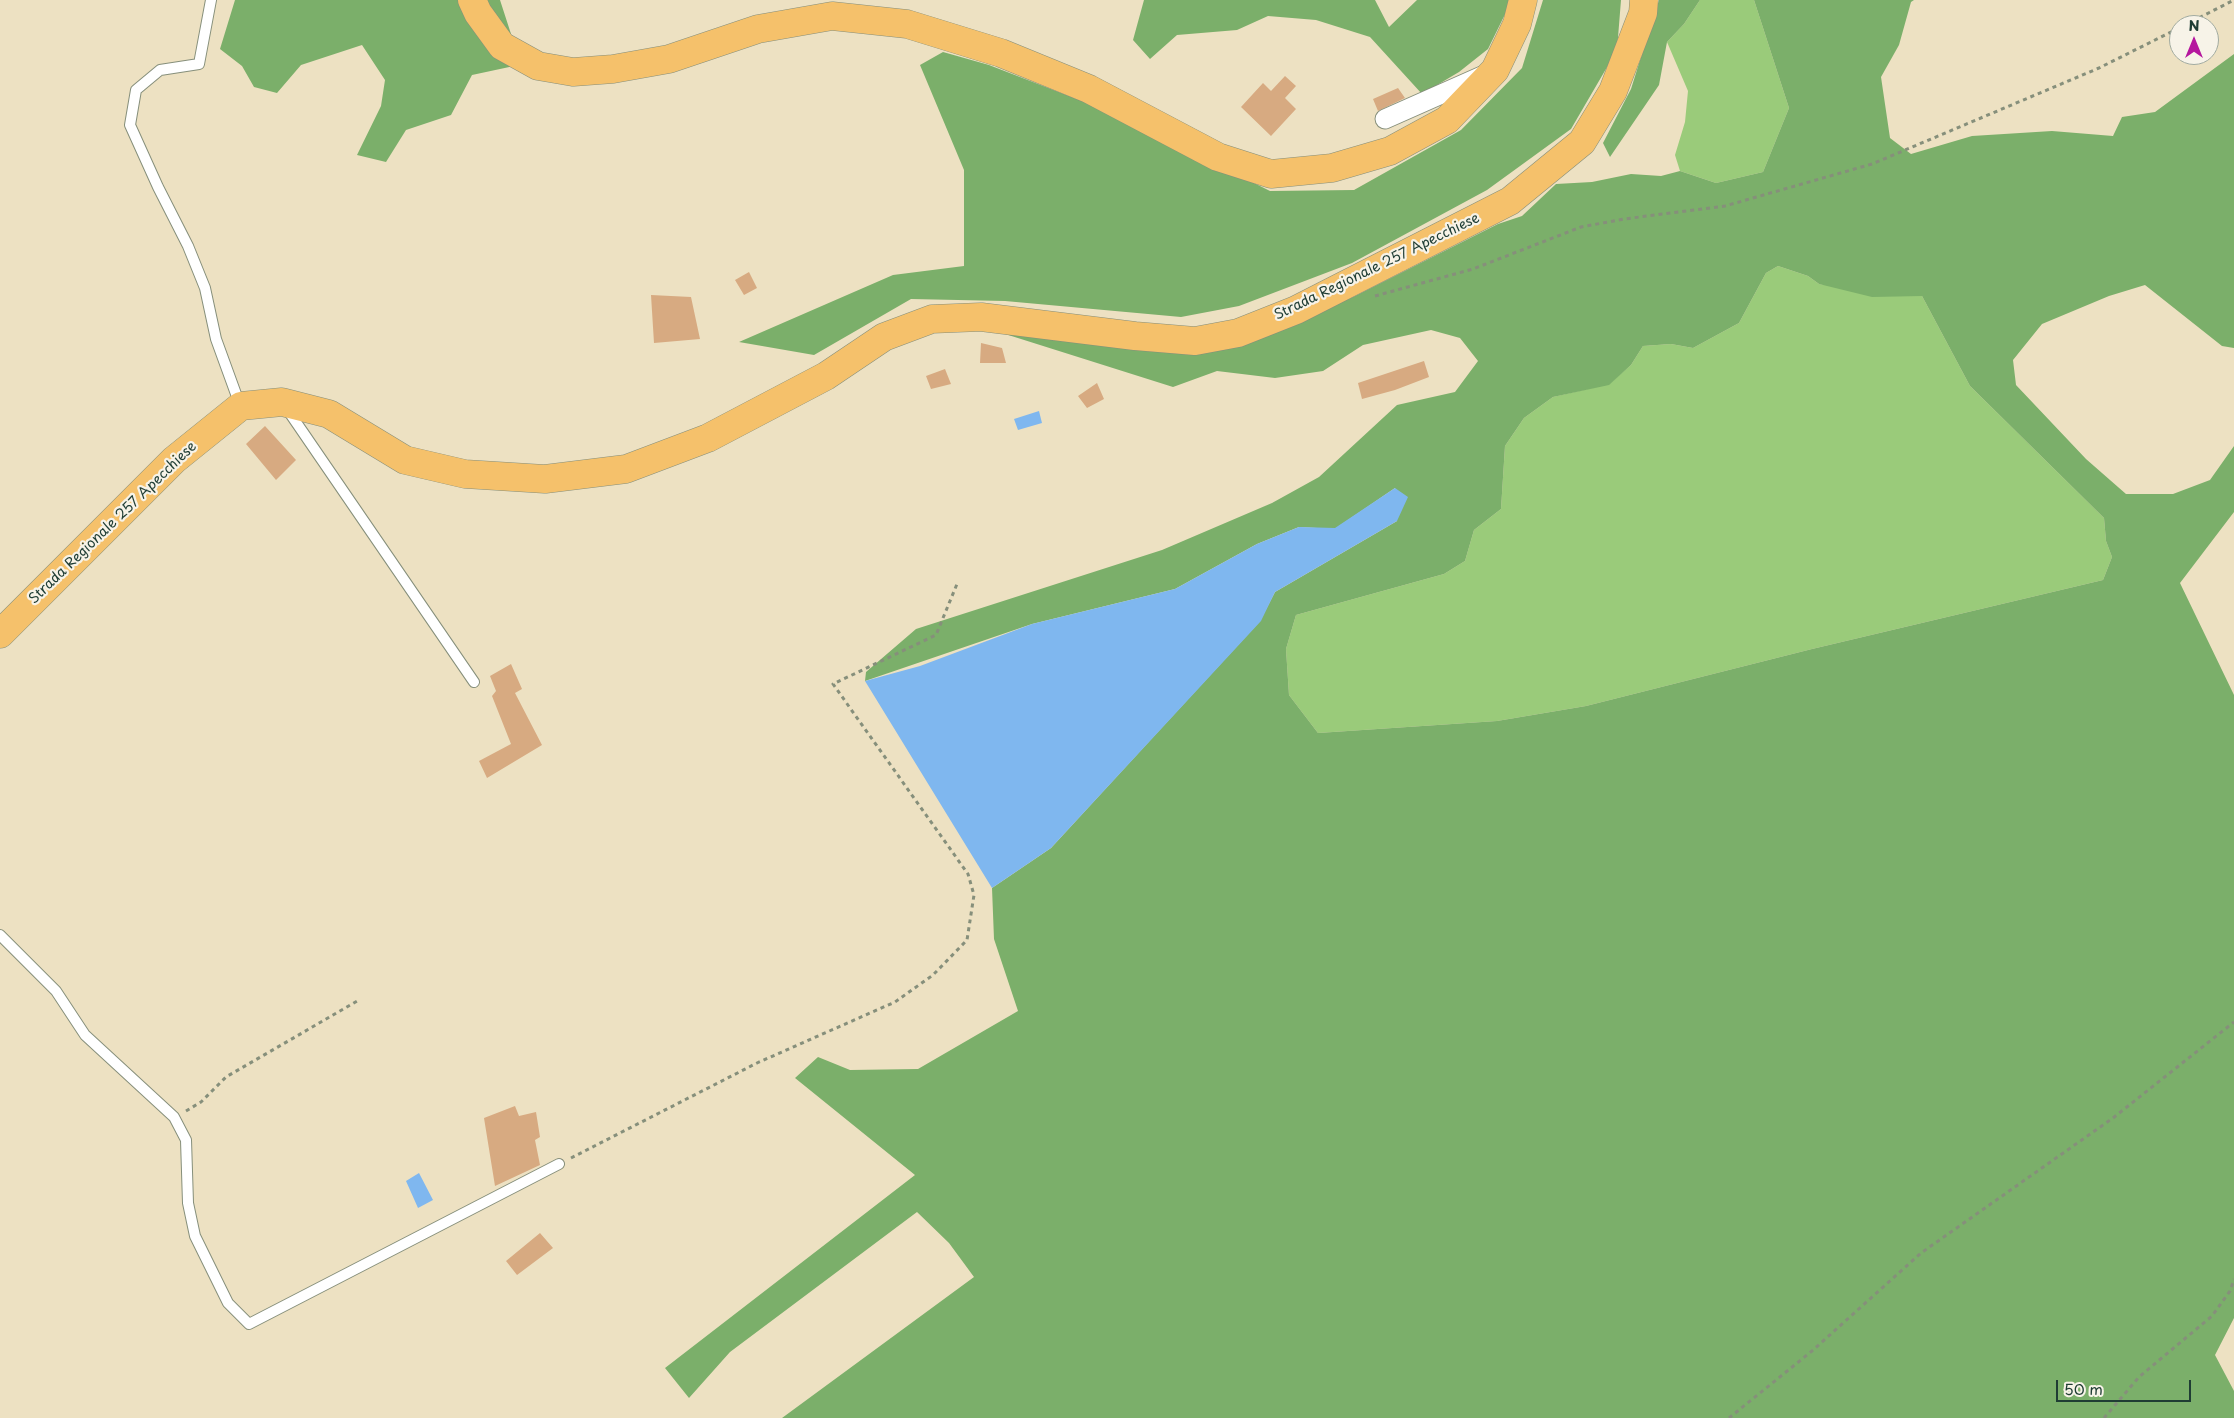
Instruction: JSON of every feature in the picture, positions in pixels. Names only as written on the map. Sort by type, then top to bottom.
[{"type":"main road","points":[[472,0],[478,14],[502,46],[538,66],[573,72],[612,69],[669,59],[758,29],[832,16],[907,24],[1000,53],[1089,89],[1218,157],[1271,174],[1332,168],[1390,151],[1447,120],[1495,70],[1517,24],[1523,0]]},
{"type":"main road","name":"Strada Regionale 257 Apecchiese","points":[[0,634],[174,460],[241,406],[282,402],[329,414],[406,460],[465,474],[545,479],[626,469],[708,438],[826,376],[884,337],[932,319],[981,317],[1135,336],[1194,341],[1238,333],[1296,310],[1510,201],[1582,142],[1613,91],[1643,12],[1644,0]]},
{"type":"street","points":[[1385,119],[1445,94],[1495,70]]},
{"type":"lane","points":[[211,0],[199,64],[160,70],[136,90],[130,125],[158,187],[192,254],[205,288],[216,339],[241,406]]},
{"type":"lane","points":[[282,402],[474,682]]},
{"type":"lane","points":[[0,935],[56,991],[85,1035],[174,1117],[186,1140],[188,1203],[195,1236],[228,1303],[249,1324],[559,1164]]},
{"type":"path","points":[[2205,15],[2234,0]]},
{"type":"path","points":[[1374,297],[1473,269],[1581,227],[1624,219],[1724,206],[1872,164],[2098,68],[2169,33]]},
{"type":"path","points":[[559,1164],[757,1063],[896,1002],[933,975],[967,940],[974,895],[968,874],[833,684],[936,635],[957,584]]},
{"type":"path","points":[[174,1117],[201,1102],[226,1077],[359,1000]]},
{"type":"path","points":[[1729,1418],[1812,1351],[1921,1253],[2113,1118],[2234,1022]]},
{"type":"path","points":[[2104,1418],[2138,1376],[2212,1316],[2230,1291],[2234,1279]]},
{"type":"green space","points":[[235,0],[500,0],[511,34],[514,66],[472,75],[451,115],[406,130],[386,162],[357,155],[381,106],[385,80],[362,45],[301,65],[277,93],[254,87],[242,66],[220,49]]},
{"type":"green space","points":[[1144,0],[1375,0],[1389,27],[1417,0],[1512,0],[1488,49],[1459,72],[1422,94],[1370,37],[1316,20],[1268,16],[1237,30],[1177,35],[1150,59],[1133,40]]},
{"type":"green space","points":[[1543,0],[1621,0],[1617,50],[1571,129],[1487,190],[1352,263],[1239,306],[1181,317],[1005,301],[911,299],[814,355],[739,342],[893,275],[964,266],[964,170],[920,65],[943,52],[989,65],[1118,115],[1270,191],[1354,190],[1461,130],[1522,68]]},
{"type":"green space","points":[[1659,0],[1700,0],[1684,24],[1667,42],[1659,85],[1610,157],[1603,143],[1631,89]]},
{"type":"green space","points":[[1700,0],[1754,0],[1789,108],[1763,172],[1716,183],[1680,171],[1675,155],[1685,122],[1688,91],[1667,42],[1684,24]]},
{"type":"green space","points":[[1754,0],[1914,0],[1911,2],[1899,45],[1881,77],[1890,138],[1911,154],[1972,136],[2052,131],[2113,136],[2122,117],[2155,112],[2234,54],[2234,348],[2222,346],[2145,285],[2109,296],[2042,324],[2013,360],[2016,385],[2086,459],[2126,494],[2173,494],[2210,480],[2234,446],[2234,512],[2180,583],[2234,695],[2234,1318],[2215,1355],[2234,1391],[2234,1418],[782,1418],[974,1277],[949,1243],[917,1212],[730,1352],[689,1398],[665,1368],[915,1175],[795,1078],[818,1057],[850,1070],[918,1069],[1018,1011],[994,939],[992,888],[1051,848],[1260,621],[1275,592],[1397,521],[1395,488],[1335,529],[1299,527],[1257,544],[1175,589],[1032,624],[865,681],[866,672],[916,629],[1162,550],[1272,503],[1319,477],[1397,405],[1455,392],[1478,361],[1460,338],[1431,330],[1363,345],[1323,371],[1275,378],[1217,371],[1173,387],[1002,333],[1282,329],[1355,296],[1498,224],[1522,216],[1556,184],[1592,182],[1631,174],[1661,176],[1680,171],[1716,183],[1763,172],[1789,108]],"holes":[[[1778,266],[1808,276],[1819,284],[1872,297],[1922,296],[1970,386],[2104,518],[2106,541],[2112,557],[2103,580],[1812,649],[1586,706],[1497,721],[1318,733],[1289,695],[1286,649],[1296,615],[1444,574],[1465,561],[1474,530],[1501,509],[1505,446],[1524,418],[1553,397],[1609,385],[1631,365],[1643,346],[1671,344],[1693,348],[1739,323],[1766,273]]]},
{"type":"green space","points":[[1778,266],[1808,276],[1819,284],[1922,296],[1970,386],[2104,518],[2106,541],[2112,557],[2103,580],[1812,649],[1586,706],[1497,721],[1318,733],[1289,695],[1286,649],[1296,615],[1444,574],[1465,561],[1474,530],[1501,509],[1505,446],[1524,418],[1553,397],[1609,384],[1631,365],[1643,346],[1671,344],[1693,348],[1739,323],[1766,273]]},
{"type":"water","points":[[1039,411],[1042,423],[1018,430],[1014,419]]},
{"type":"water","points":[[1395,488],[1408,497],[1397,521],[1275,592],[1261,621],[1051,848],[992,888],[865,681],[920,666],[1032,624],[1175,589],[1257,544],[1299,527],[1335,528]]},
{"type":"water","points":[[419,1173],[433,1200],[418,1208],[406,1181]]},
{"type":"building","points":[[1285,76],[1296,86],[1285,98],[1296,109],[1271,136],[1241,107],[1263,83],[1271,91]]},
{"type":"building","points":[[1398,88],[1405,98],[1378,111],[1373,99]]},
{"type":"building","points":[[749,272],[757,288],[744,295],[735,280]]},
{"type":"building","points":[[651,295],[691,297],[700,339],[654,343]]},
{"type":"building","points":[[981,343],[1002,348],[1006,363],[980,363]]},
{"type":"building","points":[[1424,361],[1429,377],[1395,390],[1362,399],[1358,383]]},
{"type":"building","points":[[945,369],[951,384],[931,389],[926,376]]},
{"type":"building","points":[[1097,383],[1104,399],[1087,408],[1078,396]]},
{"type":"building","points":[[265,426],[296,460],[276,480],[246,444]]},
{"type":"building","points":[[511,664],[522,689],[515,693],[542,745],[487,778],[479,761],[511,744],[492,696],[496,691],[490,676]]},
{"type":"building","points":[[515,1106],[519,1116],[536,1112],[540,1137],[535,1140],[540,1165],[495,1186],[484,1118]]},
{"type":"building","points":[[540,1233],[553,1248],[517,1275],[506,1261]]}]
